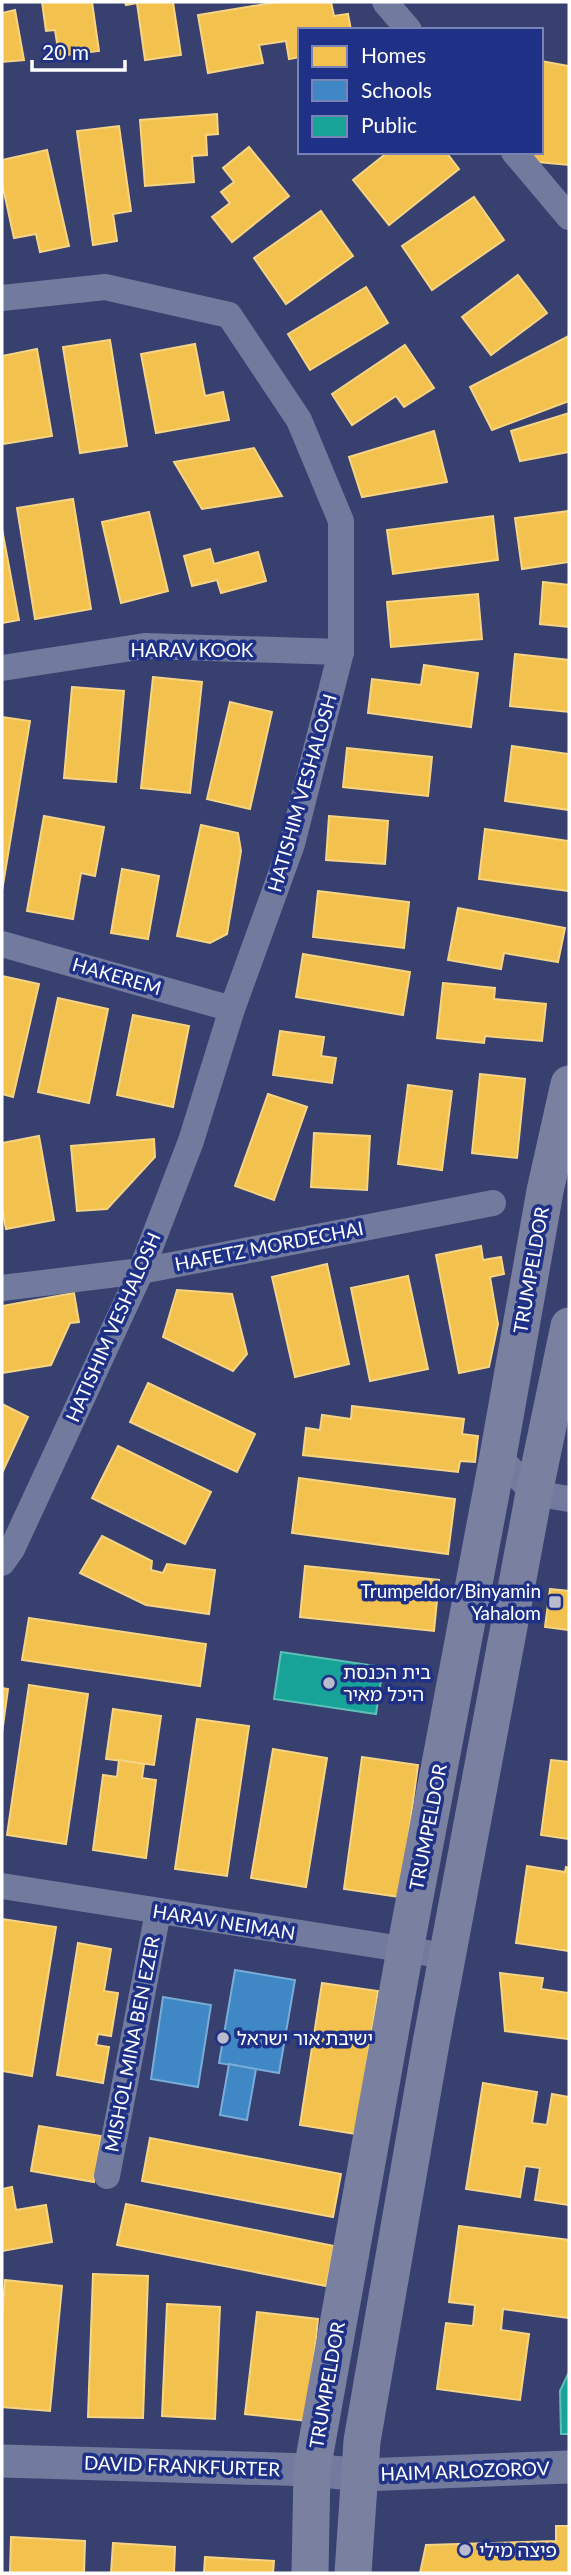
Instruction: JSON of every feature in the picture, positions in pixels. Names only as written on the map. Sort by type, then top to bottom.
[{"type":"main road","name":"TRUMPELDOR","points":[[310,2573],[312,2470],[545,1191],[569,1084]]},
{"type":"main road","points":[[353,2573],[362,2475],[362,2441],[446,1956],[534,1493],[569,1326]]},
{"type":"street","points":[[385,2],[407,28]]},
{"type":"street","points":[[516,154],[569,217]]},
{"type":"street","name":"HATISHIM VESHALOSH","points":[[2,298],[105,287],[229,315],[299,420],[341,521],[341,652],[292,844],[232,1009],[191,1141],[141,1271],[12,1549],[2,1563]]},
{"type":"street","name":"HARAV KOOK","points":[[2,668],[145,646],[341,652]]},
{"type":"street","name":"HAKEREM","points":[[2,944],[232,1009]]},
{"type":"street","name":"HAFETZ MORDECHAI","points":[[2,1288],[141,1271],[493,1203]]},
{"type":"street","points":[[498,1456],[534,1493],[569,1499]]},
{"type":"street","name":"HARAV NEIMAN","points":[[2,1886],[446,1956]]},
{"type":"street","name":"MISHOL MINA BEN EZER","points":[[107,2176],[158,1912]]},
{"type":"street","name":"DAVID FRANKFURTER","points":[[2,2461],[312,2470],[362,2475]]},
{"type":"street","name":"HAIM ARLOZOROV","points":[[362,2475],[569,2467]]},
{"type":"building: Homes","points":[[42,2],[92,2],[99,51],[59,56],[55,30],[46,31]]},
{"type":"building: Homes","points":[[125,2],[173,2],[181,55],[145,60],[137,3],[126,5]]},
{"type":"building: Homes","points":[[278,2],[331,2],[334,16],[348,14],[351,28],[298,28],[298,57],[289,59],[286,41],[259,45],[263,63],[208,73],[198,15]]},
{"type":"building: Homes","points":[[15,10],[24,60],[2,62],[2,13]]},
{"type":"building: Homes","points":[[543,61],[569,66],[569,165],[527,161],[529,154],[543,154]]},
{"type":"building: Homes","points":[[217,114],[218,134],[206,135],[207,155],[192,156],[194,182],[145,186],[140,120]]},
{"type":"building: Homes","points":[[119,126],[131,211],[113,214],[117,241],[93,245],[77,131]]},
{"type":"building: Homes","points":[[249,147],[289,196],[232,242],[212,217],[230,203],[221,192],[234,182],[223,168]]},
{"type":"building: Homes","points":[[47,150],[69,246],[40,252],[36,234],[14,238],[2,183],[2,160]]},
{"type":"building: Homes","points":[[386,154],[448,154],[459,169],[389,225],[353,180]]},
{"type":"building: Homes","points":[[474,197],[504,240],[432,290],[402,246]]},
{"type":"building: Homes","points":[[321,211],[353,256],[286,304],[254,258]]},
{"type":"building: Homes","points":[[518,275],[547,313],[491,355],[462,317]]},
{"type":"building: Homes","points":[[366,287],[388,323],[310,370],[288,334]]},
{"type":"building: Homes","points":[[569,336],[569,401],[492,430],[470,387]]},
{"type":"building: Homes","points":[[110,340],[127,446],[80,453],[63,347]]},
{"type":"building: Homes","points":[[195,344],[205,396],[223,392],[229,420],[156,433],[141,354]]},
{"type":"building: Homes","points":[[405,345],[434,388],[404,407],[396,396],[352,425],[332,394]]},
{"type":"building: Homes","points":[[37,349],[52,436],[3,444],[2,356]]},
{"type":"building: Homes","points":[[569,413],[569,452],[520,461],[511,431]]},
{"type":"building: Homes","points":[[434,431],[447,482],[362,497],[349,457]]},
{"type":"building: Homes","points":[[254,448],[282,496],[202,509],[174,462]]},
{"type":"building: Homes","points":[[73,499],[91,609],[35,619],[17,508]]},
{"type":"building: Homes","points":[[569,511],[569,562],[522,569],[515,518]]},
{"type":"building: Homes","points":[[149,512],[168,591],[121,603],[102,522]]},
{"type":"building: Homes","points":[[493,516],[498,560],[393,574],[387,530]]},
{"type":"building: Homes","points":[[2,529],[19,620],[2,623]]},
{"type":"building: Homes","points":[[210,549],[214,564],[258,552],[266,581],[221,593],[217,580],[192,586],[184,556]]},
{"type":"building: Homes","points":[[543,582],[569,585],[569,627],[540,624]]},
{"type":"building: Homes","points":[[478,594],[482,639],[391,647],[387,602]]},
{"type":"building: Homes","points":[[515,654],[569,660],[569,712],[510,706]]},
{"type":"building: Homes","points":[[424,665],[478,673],[471,727],[368,713],[372,679],[421,685]]},
{"type":"building: Homes","points":[[153,677],[202,682],[190,793],[141,788]]},
{"type":"building: Homes","points":[[72,687],[124,691],[116,782],[64,778]]},
{"type":"building: Homes","points":[[230,702],[272,712],[250,809],[207,799]]},
{"type":"building: Homes","points":[[2,717],[30,721],[2,891]]},
{"type":"building: Homes","points":[[512,746],[569,754],[569,810],[505,801]]},
{"type":"building: Homes","points":[[347,748],[432,757],[428,796],[343,787]]},
{"type":"building: Homes","points":[[44,816],[104,827],[95,876],[81,873],[73,919],[27,911]]},
{"type":"building: Homes","points":[[329,816],[388,821],[385,864],[326,860]]},
{"type":"building: Homes","points":[[201,825],[238,833],[241,851],[227,934],[210,943],[177,936]]},
{"type":"building: Homes","points":[[485,829],[569,841],[569,891],[479,879]]},
{"type":"building: Homes","points":[[122,869],[159,876],[148,939],[111,933]]},
{"type":"building: Homes","points":[[318,891],[409,902],[404,948],[313,937]]},
{"type":"building: Homes","points":[[458,908],[565,928],[558,962],[504,953],[501,969],[448,960]]},
{"type":"building: Homes","points":[[303,954],[410,972],[403,1015],[296,997]]},
{"type":"building: Homes","points":[[2,976],[39,984],[13,1097],[2,1094]]},
{"type":"building: Homes","points":[[443,983],[495,988],[494,999],[546,1004],[542,1041],[485,1036],[484,1043],[437,1038]]},
{"type":"building: Homes","points":[[58,998],[108,1009],[89,1103],[38,1092]]},
{"type":"building: Homes","points":[[133,1015],[189,1026],[173,1107],[117,1095]]},
{"type":"building: Homes","points":[[280,1031],[324,1037],[321,1056],[336,1058],[332,1083],[273,1075]]},
{"type":"building: Homes","points":[[480,1074],[525,1079],[517,1158],[472,1153]]},
{"type":"building: Homes","points":[[408,1085],[452,1091],[442,1170],[398,1164]]},
{"type":"building: Homes","points":[[268,1094],[307,1107],[274,1200],[235,1186]]},
{"type":"building: Homes","points":[[314,1133],[370,1136],[367,1190],[311,1187]]},
{"type":"building: Homes","points":[[39,1136],[54,1220],[6,1229],[2,1209],[2,1143]]},
{"type":"building: Homes","points":[[154,1139],[155,1157],[107,1209],[77,1211],[71,1146]]},
{"type":"building: Homes","points":[[481,1246],[483,1260],[501,1257],[504,1274],[490,1277],[498,1324],[489,1367],[459,1373],[436,1255]]},
{"type":"building: Homes","points":[[327,1264],[349,1364],[295,1377],[272,1277]]},
{"type":"building: Homes","points":[[408,1276],[428,1369],[370,1381],[351,1288]]},
{"type":"building: Homes","points":[[177,1290],[232,1294],[247,1354],[233,1371],[163,1337]]},
{"type":"building: Homes","points":[[74,1293],[79,1322],[70,1323],[51,1365],[2,1373],[2,1306]]},
{"type":"building: Homes","points":[[148,1383],[255,1434],[237,1472],[130,1422]]},
{"type":"building: Homes","points":[[2,1404],[28,1417],[2,1473]]},
{"type":"building: Homes","points":[[352,1406],[464,1419],[462,1434],[478,1436],[475,1462],[460,1461],[458,1472],[303,1455],[306,1428],[320,1430],[322,1415],[351,1419]]},
{"type":"building: Homes","points":[[118,1446],[211,1492],[185,1544],[92,1498]]},
{"type":"building: Homes","points":[[299,1478],[455,1499],[448,1554],[292,1533]]},
{"type":"building: Homes","points":[[102,1536],[152,1561],[151,1570],[163,1573],[167,1564],[215,1570],[209,1614],[146,1605],[80,1573]]},
{"type":"building: Homes","points":[[305,1566],[439,1580],[434,1631],[300,1617]]},
{"type":"building: Homes","points":[[550,1589],[569,1591],[569,1630],[545,1627]]},
{"type":"building: Homes","points":[[29,1618],[206,1644],[200,1686],[22,1660]]},
{"type":"building: Homes","points":[[29,1685],[88,1694],[66,1844],[7,1835]]},
{"type":"building: Homes","points":[[2,1688],[8,1689],[2,1733]]},
{"type":"building: Homes","points":[[113,1709],[161,1716],[154,1765],[106,1759]]},
{"type":"building: Homes","points":[[197,1719],[249,1726],[227,1876],[175,1869]]},
{"type":"building: Homes","points":[[273,1749],[327,1758],[306,1887],[251,1878]]},
{"type":"building: Homes","points":[[362,1757],[418,1765],[400,1897],[344,1889]]},
{"type":"building: Homes","points":[[119,1760],[144,1764],[142,1778],[156,1780],[146,1858],[93,1850],[103,1775],[117,1777]]},
{"type":"building: Homes","points":[[551,1760],[569,1762],[569,1839],[541,1835]]},
{"type":"building: Homes","points":[[527,1866],[565,1872],[566,1867],[569,1868],[569,1951],[516,1943]]},
{"type":"building: Homes","points":[[2,1919],[56,1927],[32,2076],[2,2071]]},
{"type":"building: Homes","points":[[78,1943],[111,1949],[104,1991],[118,1993],[111,2036],[98,2034],[96,2045],[109,2047],[103,2083],[57,2075]]},
{"type":"building: Homes","points":[[500,1973],[543,1978],[541,1989],[569,1993],[569,2039],[505,2031]]},
{"type":"building: Homes","points":[[322,1983],[378,1991],[356,2134],[300,2125]]},
{"type":"building: Homes","points":[[483,2083],[537,2092],[532,2123],[547,2125],[552,2094],[569,2097],[569,2205],[535,2200],[540,2168],[525,2166],[520,2197],[466,2189]]},
{"type":"building: Homes","points":[[39,2126],[101,2136],[94,2182],[31,2171]]},
{"type":"building: Homes","points":[[150,2138],[341,2174],[333,2217],[142,2181]]},
{"type":"building: Homes","points":[[12,2187],[16,2210],[46,2205],[52,2242],[2,2251],[2,2189]]},
{"type":"building: Homes","points":[[126,2204],[334,2246],[326,2286],[117,2245]]},
{"type":"building: Homes","points":[[459,2226],[569,2240],[569,2318],[503,2309],[501,2330],[529,2334],[520,2400],[437,2389],[446,2323],[473,2326],[475,2305],[449,2302]]},
{"type":"building: Homes","points":[[93,2274],[148,2276],[143,2418],[88,2417]]},
{"type":"building: Homes","points":[[5,2280],[62,2286],[50,2411],[2,2407]]},
{"type":"building: Homes","points":[[167,2304],[220,2307],[215,2419],[162,2416]]},
{"type":"building: Homes","points":[[257,2312],[318,2319],[307,2421],[245,2414]]},
{"type":"building: Homes","points":[[556,2526],[569,2526],[569,2573],[420,2573],[426,2545],[556,2541]]},
{"type":"building: Homes","points":[[11,2537],[85,2541],[84,2573],[10,2573]]},
{"type":"building: Homes","points":[[113,2543],[175,2547],[174,2573],[111,2573]]},
{"type":"building: Homes","points":[[205,2557],[274,2561],[273,2573],[204,2573]]},
{"type":"building: Schools","points":[[235,1970],[295,1980],[279,2073],[219,2063]]},
{"type":"building: Schools","points":[[163,1997],[211,2005],[198,2087],[151,2079]]},
{"type":"building: Schools","points":[[229,2064],[256,2069],[247,2120],[220,2115]]},
{"type":"building: Public","name":"בית הכנסת היכל מאיר","points":[[281,1652],[383,1667],[376,1714],[274,1699]]},
{"type":"building: Public","points":[[569,2372],[569,2434],[561,2434],[560,2391]]},
{"type":"place","name":"Trumpeldor/Binyamin Yahalom","points":[[555,1602]]},
{"type":"place","name":"בית הכנסת היכל מאיר","points":[[329,1683]]},
{"type":"place","name":"ישיבת אור ישראל","points":[[223,2038]]},
{"type":"place","name":"פיצה מילי","points":[[465,2550]]}]
